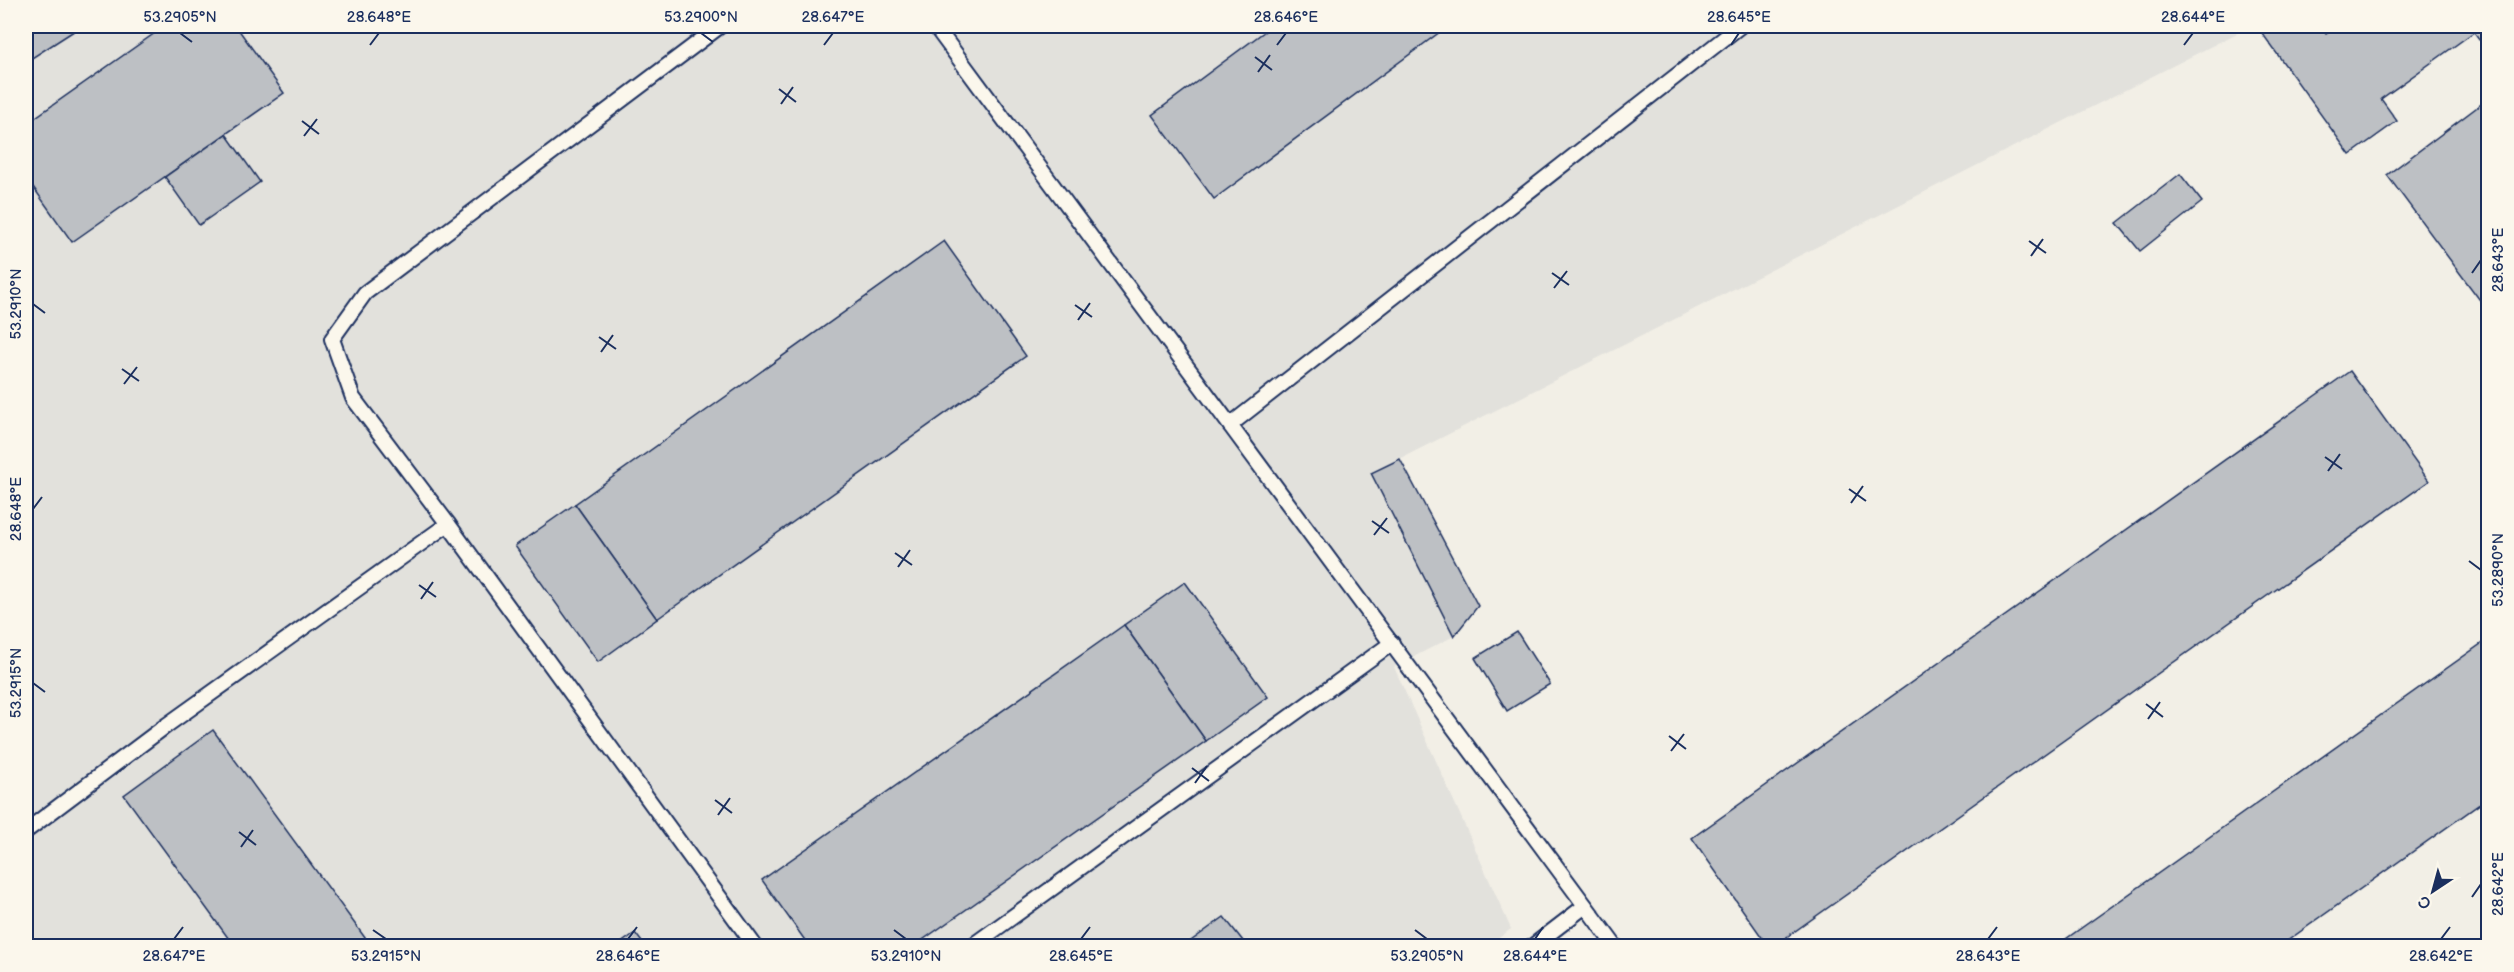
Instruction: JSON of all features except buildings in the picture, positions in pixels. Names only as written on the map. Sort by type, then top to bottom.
[{"type":"lane","points":[[720,26],[365,293],[332,339],[353,398],[448,524],[755,946]]},
{"type":"lane","points":[[935,26],[1615,946]]},
{"type":"lane","points":[[1230,425],[1740,26]]},
{"type":"lane","points":[[26,831],[167,725],[448,524]]},
{"type":"lane","points":[[972,946],[1392,643]]},
{"type":"lane","points":[[1533,946],[1586,906]]},
{"type":"shaded area","points":[[26,26],[2251,26],[1372,473],[1454,636],[1394,667],[1511,929],[1488,946],[26,946]]}]
